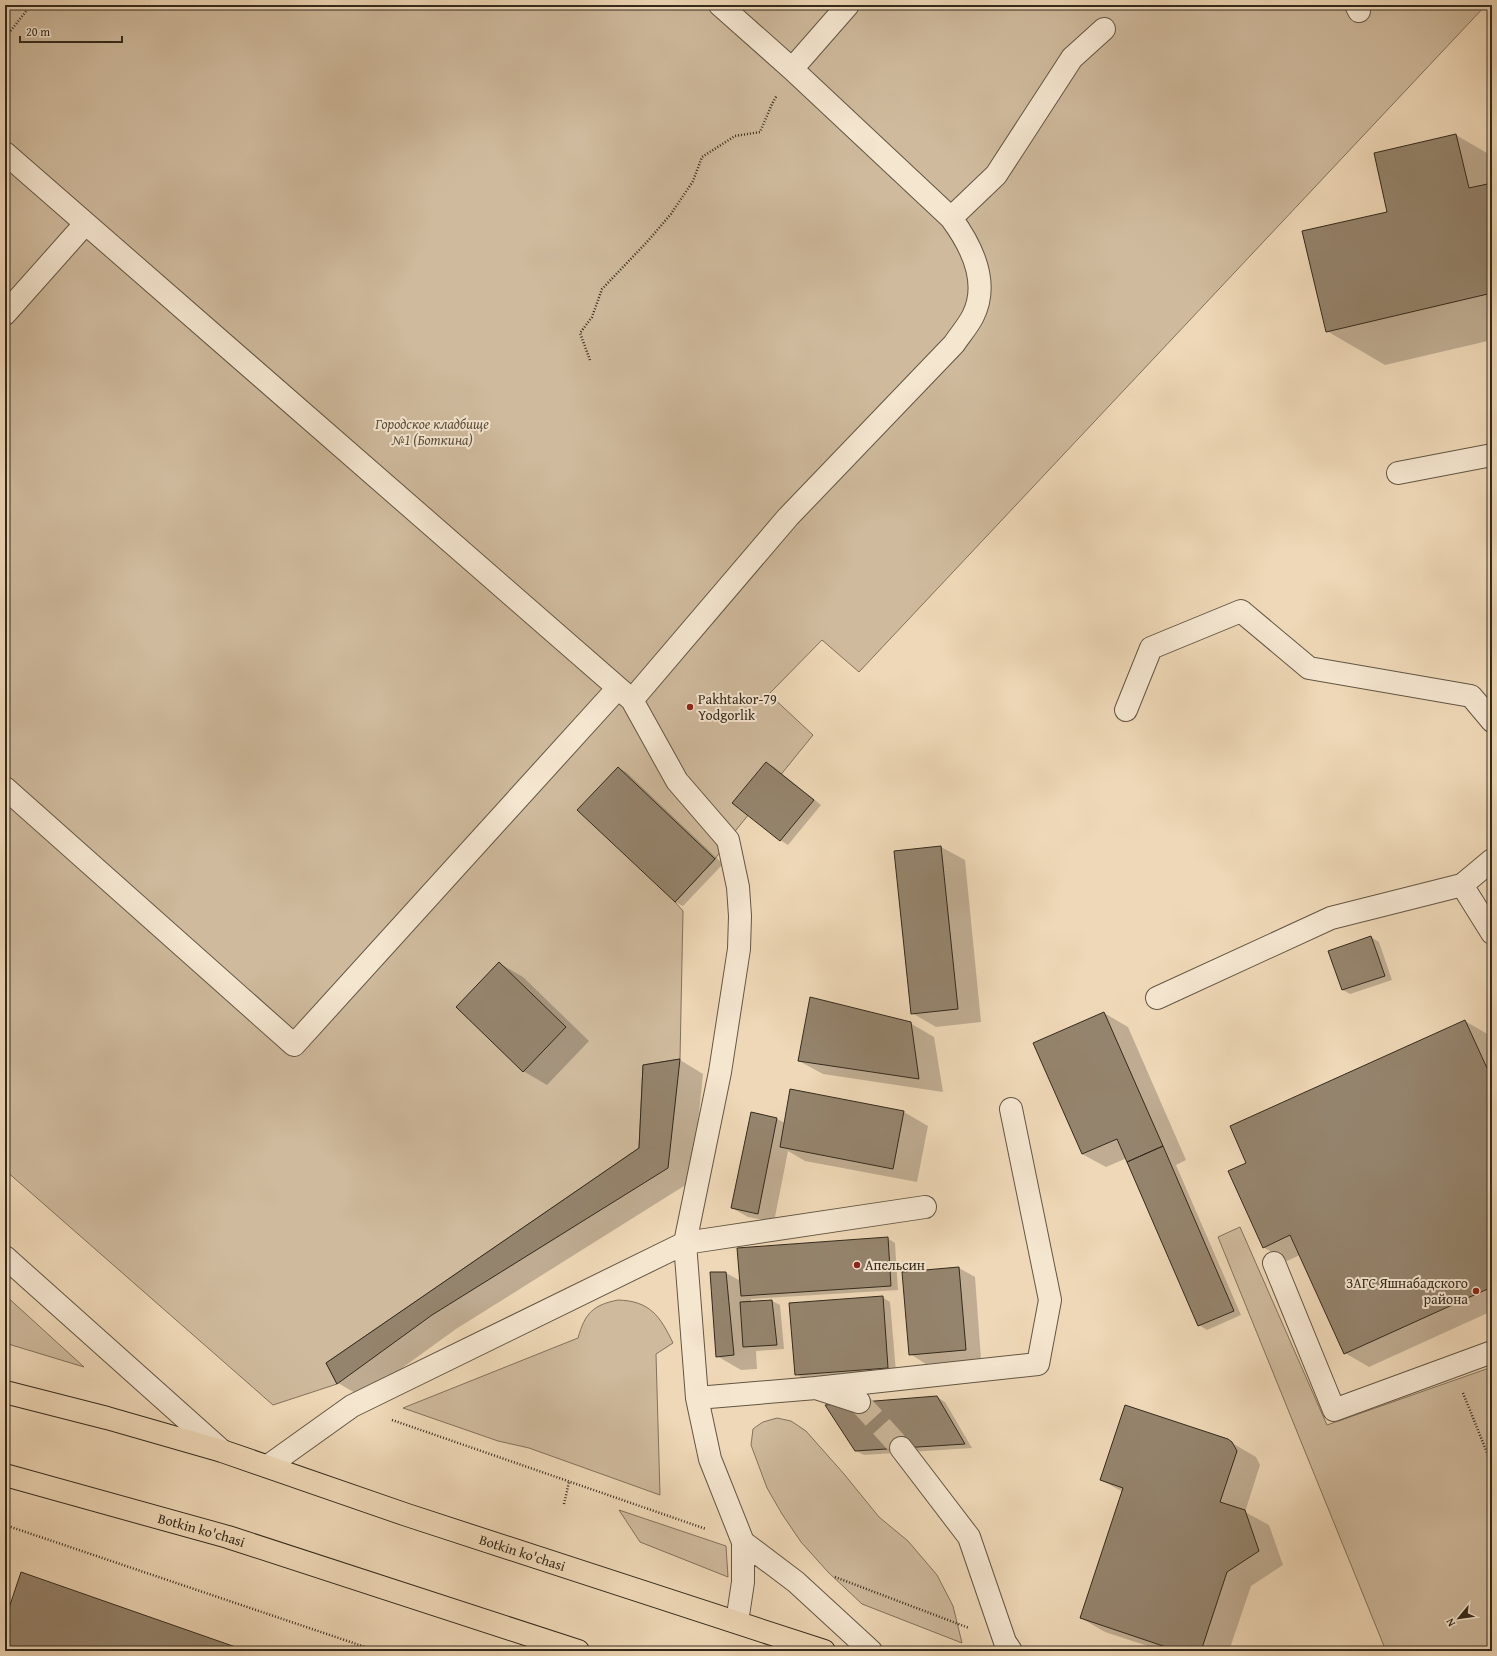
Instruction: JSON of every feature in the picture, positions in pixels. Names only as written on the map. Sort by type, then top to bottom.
[{"type":"main road","name":"Botkin ko'chasi","points":[[5,1392],[107,1418],[222,1451],[407,1514],[824,1651]]},
{"type":"main road","name":"Botkin ko'chasi","points":[[6,1480],[228,1537],[578,1651]]},
{"type":"street","points":[[5,788],[294,1045],[625,694],[788,517],[954,344],[974,314],[979,298],[980,280],[976,263],[970,248],[951,218],[792,69],[720,5]]},
{"type":"street","points":[[792,69],[848,5]]},
{"type":"street","points":[[951,218],[996,175],[1072,58],[1104,29]]},
{"type":"street","points":[[5,153],[625,694],[677,781],[728,840],[738,887],[740,916],[739,950],[720,1072],[685,1243],[697,1398],[710,1459],[743,1542],[743,1582],[737,1622]]},
{"type":"street","points":[[5,314],[85,224]]},
{"type":"street","points":[[1398,473],[1492,455]]},
{"type":"street","points":[[1126,710],[1151,648],[1241,611],[1309,668],[1471,696],[1492,721]]},
{"type":"street","points":[[1157,998],[1331,918],[1462,885],[1492,860]]},
{"type":"street","points":[[1462,885],[1492,933]]},
{"type":"street","points":[[697,1398],[816,1388],[1038,1364],[1050,1300],[1011,1109]]},
{"type":"street","points":[[268,1466],[352,1406],[685,1243],[925,1207]]},
{"type":"street","name":"Botkin ko'chasi","points":[[5,1257],[222,1451]]},
{"type":"street","points":[[1274,1263],[1334,1410],[1492,1352]]},
{"type":"street","points":[[816,1388],[859,1402]]},
{"type":"street","points":[[901,1448],[969,1537],[1008,1646]]},
{"type":"street","points":[[743,1542],[796,1582],[871,1651]]},
{"type":"path","points":[[5,38],[31,5]]},
{"type":"path","points":[[590,360],[580,333],[592,317],[602,289],[647,242],[671,214],[693,181],[702,158],[735,136],[760,132],[772,104],[792,69]]},
{"type":"path","points":[[1453,1367],[1492,1465]]},
{"type":"path","points":[[352,1406],[743,1542]]},
{"type":"path","points":[[1488,1456],[1492,1454]]},
{"type":"path","points":[[564,1504],[570,1482]]},
{"type":"path","points":[[5,1525],[377,1651]]},
{"type":"path","points":[[830,1575],[1008,1646]]},
{"type":"green space","name":"Городское кладбище №1 (Боткина)","points":[[5,5],[1486,5],[859,672],[822,640],[769,694],[813,735],[728,840],[715,859],[675,902],[683,911],[680,1059],[643,1065],[639,1148],[326,1363],[337,1384],[273,1405],[5,1170]]},
{"type":"green space","points":[[1240,1227],[1327,1425],[1492,1367],[1492,1651],[1386,1651],[1218,1237]]},
{"type":"green space","points":[[5,1295],[84,1367],[5,1343]]},
{"type":"green space","points":[[618,1300],[638,1303],[653,1312],[663,1325],[673,1343],[656,1354],[660,1495],[529,1448],[498,1441],[403,1408],[578,1338],[587,1316],[591,1312],[602,1305]]},
{"type":"green space","points":[[777,1418],[791,1421],[806,1431],[879,1517],[908,1541],[937,1575],[953,1606],[962,1643],[862,1604],[828,1572],[801,1542],[767,1488],[751,1445],[753,1429],[763,1422]]},
{"type":"green space","points":[[619,1510],[726,1546],[728,1577],[640,1542]]},
{"type":"building","points":[[1456,134],[1469,188],[1492,183],[1492,293],[1326,332],[1302,231],[1387,212],[1374,153]]},
{"type":"building","points":[[766,762],[814,800],[780,841],[732,803]]},
{"type":"building","points":[[618,767],[715,859],[675,902],[577,810]]},
{"type":"building","points":[[941,846],[958,1009],[911,1014],[894,851]]},
{"type":"building","points":[[1371,936],[1385,976],[1342,990],[1328,951]]},
{"type":"building","points":[[499,962],[566,1027],[523,1072],[456,1007]]},
{"type":"building","points":[[810,997],[911,1022],[919,1079],[798,1061]]},
{"type":"building","points":[[1104,1012],[1163,1146],[1127,1162],[1117,1139],[1082,1154],[1033,1043]]},
{"type":"building","points":[[1465,1020],[1492,1079],[1492,1287],[1344,1354],[1290,1235],[1263,1248],[1228,1171],[1246,1163],[1230,1126]]},
{"type":"building","points":[[680,1059],[668,1168],[432,1315],[337,1384],[326,1363],[639,1148],[643,1065]]},
{"type":"building","points":[[790,1089],[904,1111],[893,1169],[780,1147]]},
{"type":"building","points":[[751,1112],[777,1118],[758,1214],[731,1208]]},
{"type":"building","points":[[1163,1146],[1234,1311],[1198,1326],[1127,1162]]},
{"type":"building","points":[[888,1237],[891,1286],[741,1296],[737,1248]]},
{"type":"building","points":[[959,1267],[966,1350],[909,1355],[902,1272]]},
{"type":"building","points":[[710,1272],[726,1272],[734,1355],[716,1357]]},
{"type":"building","points":[[883,1296],[888,1368],[795,1375],[789,1303]]},
{"type":"building","points":[[772,1300],[777,1345],[743,1347],[740,1302]]},
{"type":"building","points":[[937,1396],[965,1444],[855,1451],[825,1405]]},
{"type":"building","points":[[1125,1405],[1228,1439],[1232,1442],[1237,1451],[1220,1502],[1245,1510],[1259,1551],[1227,1572],[1201,1651],[1178,1651],[1080,1618],[1123,1488],[1100,1480]]},
{"type":"building","points":[[21,1572],[247,1651],[5,1651],[5,1620]]},
{"type":"tunnel","points":[[859,1402],[901,1448]]},
{"type":"place","name":"Pakhtakor-79 Yodgorlik","points":[[690,707]]},
{"type":"place","name":"Апельсин","points":[[857,1265]]},
{"type":"place","name":"ЗАГС Яшнабадского района","points":[[1476,1291]]}]
